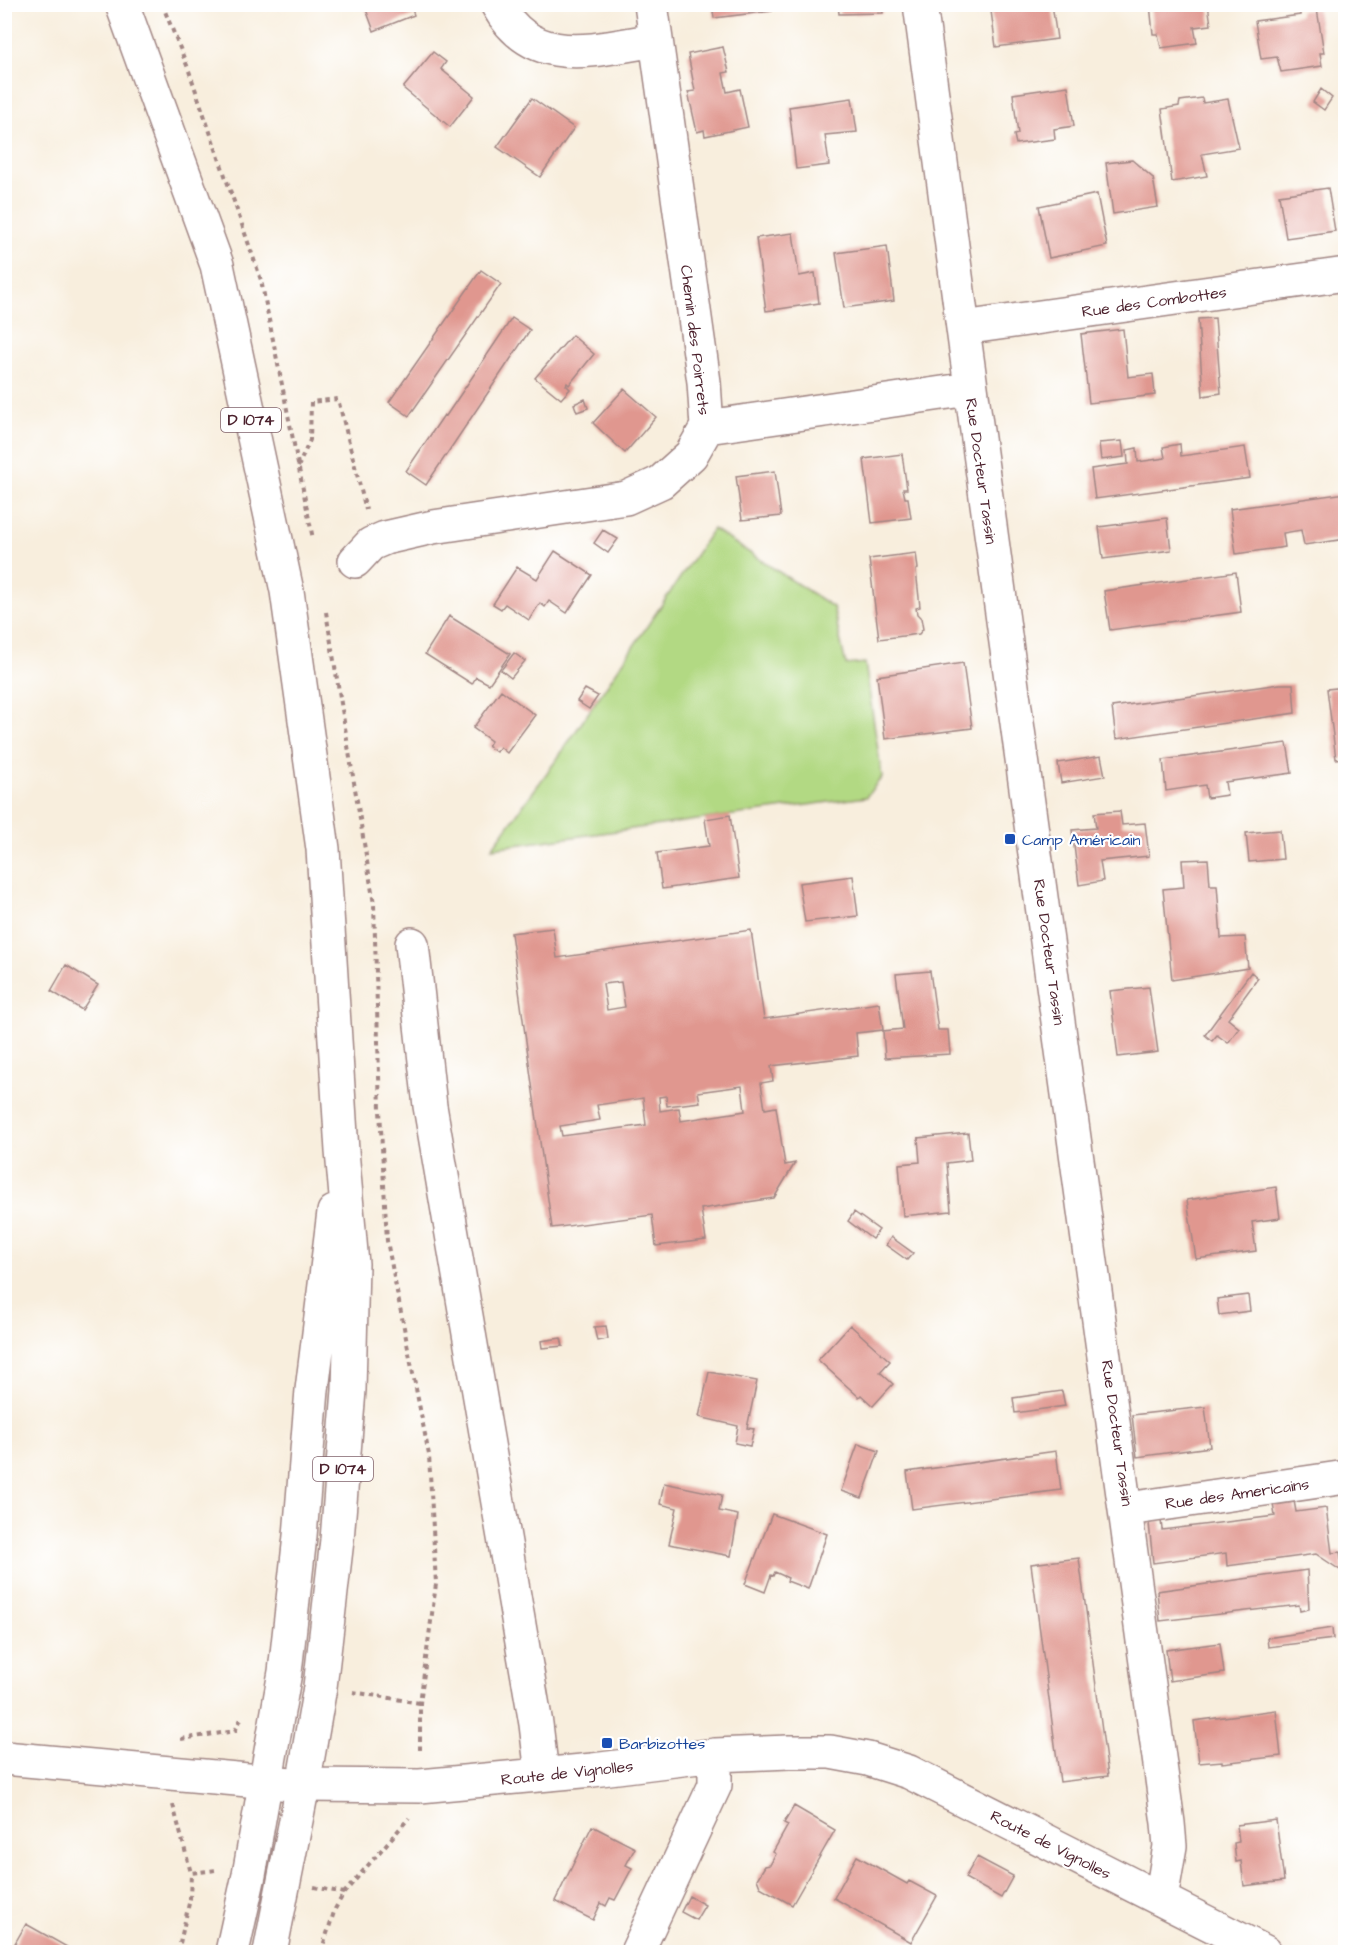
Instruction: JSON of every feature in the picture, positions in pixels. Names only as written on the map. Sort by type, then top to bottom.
[{"type":"street","name":"D 1074","points":[[122,4],[217,265],[288,591],[323,849],[342,1151],[352,1264],[350,1390],[337,1540],[320,1687],[270,1953]]},
{"type":"street","points":[[496,4],[510,25],[528,40],[549,49],[576,52],[656,40]]},
{"type":"street","name":"Chemin des Poirrets","points":[[363,553],[385,538],[433,527],[626,498],[662,482],[677,470],[691,455],[707,427],[704,382],[651,4]]},
{"type":"street","name":"Rue Docteur Tassin","points":[[920,4],[970,389],[1128,1509],[1168,1822],[1170,1846],[1161,1899]]},
{"type":"street","name":"Rue des Combottes","points":[[963,328],[1346,274]]},
{"type":"street","points":[[707,427],[970,389]]},
{"type":"street","points":[[412,944],[430,1106],[534,1713],[542,1774]]},
{"type":"street","name":"D 1074","points":[[232,1953],[266,1783],[288,1649],[312,1390],[342,1151]]},
{"type":"street","name":"Rue des Americains","points":[[1128,1509],[1346,1478]]},
{"type":"street","name":"Route de Vignolles","points":[[4,1758],[266,1783],[420,1786],[592,1770],[715,1755],[830,1752],[909,1772],[1265,1953]]},
{"type":"street","points":[[637,1953],[715,1785],[715,1755]]},
{"type":"path","points":[[298,468],[310,440],[311,402],[338,399],[364,500],[363,553]]},
{"type":"path","points":[[321,1953],[335,1909],[344,1893],[407,1822],[418,1804],[420,1786],[420,1703],[436,1584],[429,1455],[387,1241]]},
{"type":"path","points":[[169,1773],[178,1739],[235,1731],[246,1710]]},
{"type":"path","points":[[178,1953],[190,1899],[191,1873]]},
{"type":"green space","points":[[713,529],[833,607],[846,665],[865,663],[882,777],[866,797],[492,848],[557,759]]},
{"type":"building","points":[[364,4],[410,4],[414,15],[374,31]]},
{"type":"building","points":[[712,4],[779,4],[779,6],[771,7],[772,11],[714,18]]},
{"type":"building","points":[[838,4],[882,4],[883,13],[839,14]]},
{"type":"building","points":[[990,4],[1052,4],[1057,39],[996,47]]},
{"type":"building","points":[[1150,4],[1208,4],[1211,25],[1194,27],[1197,43],[1161,48],[1158,34],[1153,34]]},
{"type":"building","points":[[1317,9],[1324,53],[1320,53],[1322,66],[1281,72],[1277,57],[1261,59],[1255,21],[1300,15],[1300,11]]},
{"type":"building","points":[[723,47],[729,72],[723,73],[727,92],[740,89],[748,127],[705,136],[704,130],[697,132],[688,92],[695,91],[688,54]]},
{"type":"building","points":[[433,52],[446,62],[441,69],[474,96],[450,127],[403,88]]},
{"type":"building","points":[[1068,86],[1074,126],[1054,129],[1055,139],[1016,144],[1014,135],[1018,134],[1013,94]]},
{"type":"building","points":[[1321,89],[1332,98],[1324,110],[1313,102]]},
{"type":"building","points":[[532,98],[574,128],[540,177],[497,147]]},
{"type":"building","points":[[852,98],[857,132],[825,135],[829,165],[796,169],[789,107]]},
{"type":"building","points":[[1202,98],[1203,103],[1228,99],[1239,148],[1202,154],[1207,176],[1172,182],[1162,109],[1179,106],[1180,101]]},
{"type":"building","points":[[1132,160],[1153,178],[1158,207],[1113,214],[1106,163]]},
{"type":"building","points":[[1328,188],[1335,231],[1286,238],[1279,195]]},
{"type":"building","points":[[1097,194],[1107,246],[1049,258],[1039,206]]},
{"type":"building","points":[[793,233],[799,276],[815,273],[819,303],[766,311],[756,238]]},
{"type":"building","points":[[887,246],[894,301],[844,308],[836,253]]},
{"type":"building","points":[[481,270],[501,284],[409,416],[389,402]]},
{"type":"building","points":[[512,318],[530,330],[426,485],[406,471]]},
{"type":"building","points":[[1215,318],[1221,393],[1203,396],[1198,319]]},
{"type":"building","points":[[1123,329],[1128,377],[1153,374],[1155,395],[1089,403],[1081,334]]},
{"type":"building","points":[[572,335],[594,354],[569,385],[567,383],[570,389],[561,399],[535,378]]},
{"type":"building","points":[[624,389],[656,417],[625,453],[593,423]]},
{"type":"building","points":[[585,399],[588,408],[577,412],[574,404]]},
{"type":"building","points":[[1122,441],[1124,457],[1101,460],[1099,443]]},
{"type":"building","points":[[1180,444],[1181,456],[1245,447],[1250,478],[1095,499],[1091,469],[1128,464],[1127,450],[1137,448],[1138,462],[1165,458],[1163,447]]},
{"type":"building","points":[[902,454],[907,489],[903,489],[905,498],[908,498],[911,518],[872,523],[864,459]]},
{"type":"building","points":[[775,471],[781,516],[742,520],[736,476]]},
{"type":"building","points":[[1346,493],[1346,539],[1304,545],[1301,530],[1283,533],[1285,547],[1236,554],[1230,509]]},
{"type":"building","points":[[1167,518],[1171,550],[1103,559],[1099,527]]},
{"type":"building","points":[[603,530],[618,539],[608,553],[594,543]]},
{"type":"building","points":[[555,551],[592,575],[567,613],[549,601],[545,607],[540,603],[529,620],[505,604],[501,609],[493,604],[517,567],[537,579]]},
{"type":"building","points":[[916,553],[920,607],[916,608],[923,629],[919,634],[879,639],[869,559]]},
{"type":"building","points":[[1236,572],[1241,612],[1110,630],[1104,591]]},
{"type":"building","points":[[449,616],[510,654],[489,684],[476,677],[472,684],[425,654]]},
{"type":"building","points":[[514,653],[525,661],[511,678],[501,670]]},
{"type":"building","points":[[963,663],[972,728],[885,739],[877,676]]},
{"type":"building","points":[[1293,684],[1295,713],[1116,739],[1112,707]]},
{"type":"building","points":[[1346,687],[1346,758],[1336,759],[1327,689]]},
{"type":"building","points":[[585,689],[598,696],[589,709],[577,701]]},
{"type":"building","points":[[501,690],[535,715],[507,753],[500,747],[496,752],[488,746],[491,741],[473,728]]},
{"type":"building","points":[[1287,743],[1292,773],[1225,782],[1227,795],[1207,798],[1205,785],[1166,791],[1163,760]]},
{"type":"building","points":[[1101,756],[1105,776],[1061,783],[1058,763]]},
{"type":"building","points":[[1120,811],[1122,825],[1145,823],[1149,856],[1100,861],[1103,881],[1079,885],[1072,830],[1096,828],[1094,813]]},
{"type":"building","points":[[730,815],[739,878],[662,889],[657,853],[709,846],[705,819]]},
{"type":"building","points":[[1280,830],[1283,859],[1249,862],[1246,833]]},
{"type":"building","points":[[1208,859],[1210,885],[1217,885],[1221,938],[1245,937],[1248,968],[1172,980],[1163,889],[1184,887],[1182,860]]},
{"type":"building","points":[[853,876],[858,916],[805,922],[799,883]]},
{"type":"building","points":[[553,928],[557,958],[751,930],[764,1019],[879,1003],[883,1030],[856,1033],[858,1056],[771,1066],[773,1081],[761,1083],[765,1109],[776,1107],[785,1165],[795,1163],[774,1198],[701,1209],[706,1240],[656,1246],[652,1215],[552,1228],[511,933]],"holes":[[[621,982],[625,1007],[607,1010],[603,984]],[[742,1086],[745,1111],[681,1121],[679,1108],[660,1111],[659,1097],[666,1096],[667,1106],[700,1102],[698,1092]],[[643,1098],[646,1125],[562,1136],[560,1126],[600,1120],[597,1105]]]},
{"type":"building","points":[[66,965],[98,985],[82,1010],[51,991]]},
{"type":"building","points":[[930,971],[938,1030],[948,1030],[950,1054],[885,1058],[883,1031],[903,1029],[896,974]]},
{"type":"building","points":[[1251,972],[1258,978],[1228,1019],[1239,1028],[1228,1043],[1217,1035],[1212,1041],[1205,1035]]},
{"type":"building","points":[[1149,987],[1158,1052],[1118,1057],[1110,991]]},
{"type":"building","points":[[968,1133],[971,1160],[947,1163],[951,1211],[903,1216],[899,1164],[920,1162],[918,1138]]},
{"type":"building","points":[[1276,1187],[1280,1218],[1252,1222],[1256,1251],[1196,1259],[1187,1200]]},
{"type":"building","points":[[854,1212],[879,1230],[872,1239],[848,1221]]},
{"type":"building","points":[[891,1237],[913,1253],[907,1260],[886,1245]]},
{"type":"building","points":[[1248,1295],[1250,1311],[1219,1315],[1217,1299]]},
{"type":"building","points":[[850,1325],[890,1361],[880,1372],[893,1384],[873,1406],[861,1395],[859,1397],[818,1360]]},
{"type":"building","points":[[606,1326],[608,1339],[597,1341],[594,1327]]},
{"type":"building","points":[[561,1338],[563,1346],[542,1348],[541,1341]]},
{"type":"building","points":[[709,1372],[757,1381],[747,1428],[754,1429],[750,1446],[735,1443],[738,1426],[699,1417]]},
{"type":"building","points":[[1062,1391],[1065,1406],[1015,1413],[1013,1398]]},
{"type":"building","points":[[1205,1407],[1210,1447],[1137,1457],[1132,1415]]},
{"type":"building","points":[[858,1444],[879,1451],[862,1498],[841,1491]]},
{"type":"building","points":[[1056,1451],[1061,1490],[912,1509],[907,1472]]},
{"type":"building","points":[[664,1483],[722,1495],[719,1511],[738,1515],[731,1556],[669,1544],[677,1508],[660,1504]]},
{"type":"building","points":[[1293,1495],[1296,1512],[1326,1508],[1332,1553],[1340,1552],[1343,1572],[1316,1554],[1227,1566],[1226,1553],[1153,1563],[1149,1523],[1161,1520],[1162,1530],[1275,1516],[1272,1498]]},
{"type":"building","points":[[772,1514],[827,1534],[808,1589],[787,1581],[788,1578],[775,1572],[773,1576],[771,1575],[765,1592],[745,1584]]},
{"type":"building","points":[[1079,1558],[1108,1776],[1060,1782],[1031,1564]]},
{"type":"building","points":[[1307,1570],[1309,1609],[1300,1611],[1299,1605],[1160,1621],[1157,1591]]},
{"type":"building","points":[[1332,1628],[1333,1639],[1268,1647],[1267,1638]]},
{"type":"building","points":[[1220,1643],[1224,1673],[1170,1681],[1166,1650]]},
{"type":"building","points":[[1276,1710],[1281,1756],[1222,1763],[1222,1761],[1199,1763],[1194,1721]]},
{"type":"building","points":[[794,1806],[835,1830],[792,1905],[760,1887],[757,1879],[765,1866],[770,1865],[776,1854],[773,1852],[788,1825],[784,1823]]},
{"type":"building","points":[[1276,1820],[1284,1881],[1244,1886],[1241,1861],[1236,1862],[1234,1843],[1239,1842],[1237,1825]]},
{"type":"building","points":[[592,1826],[635,1848],[626,1865],[632,1868],[615,1900],[610,1898],[606,1906],[601,1903],[593,1920],[555,1901]]},
{"type":"building","points":[[857,1856],[907,1884],[909,1881],[937,1896],[911,1942],[834,1898]]},
{"type":"building","points":[[977,1857],[1013,1876],[1001,1898],[965,1878]]},
{"type":"building","points":[[689,1896],[705,1905],[696,1920],[681,1912]]},
{"type":"building","points":[[26,1924],[67,1947],[64,1952],[10,1952]]},
{"type":"place","name":"Camp Américain","points":[[1010,839]]},
{"type":"place","name":"Barbizottes","points":[[607,1743]]}]
